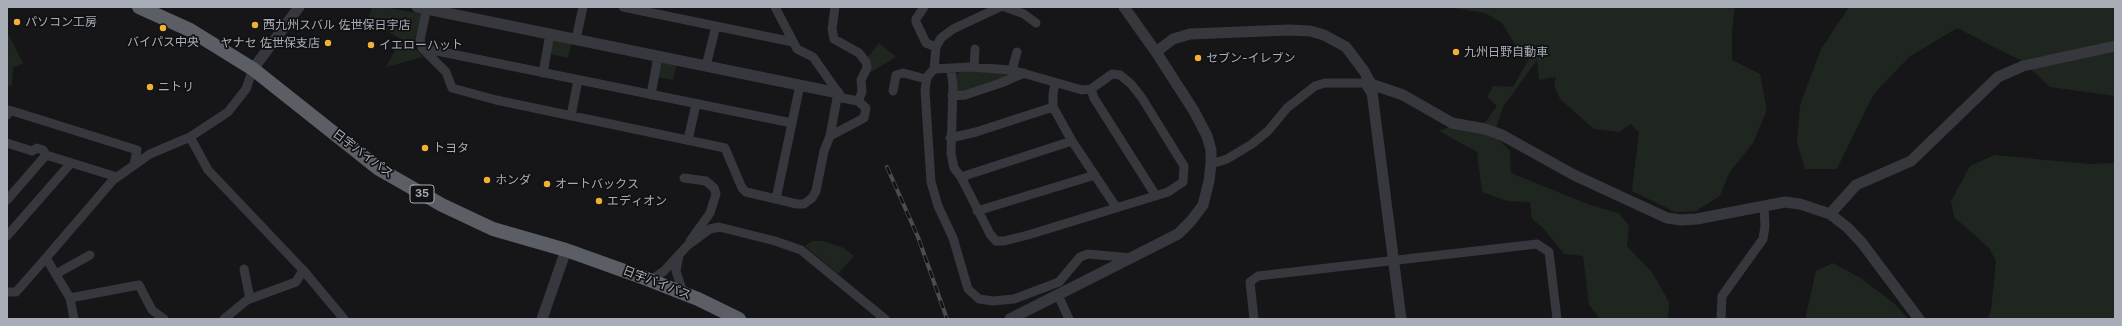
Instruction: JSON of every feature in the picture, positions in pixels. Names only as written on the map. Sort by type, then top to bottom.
[{"type":"highway","name":"日宇バイパス","points":[[139,7],[190,30],[253,69],[379,169],[429,198],[493,229],[566,250],[651,280],[683,293],[738,319]]},
{"type":"street","points":[[7,292],[16,292],[117,177],[150,154],[190,137],[228,112],[246,89],[253,69],[299,7]]},
{"type":"street","points":[[576,39],[583,7]]},
{"type":"street","points":[[623,7],[667,11],[716,26],[793,42]]},
{"type":"street","points":[[775,7],[797,49],[813,58],[842,98],[858,101],[866,108],[864,118],[830,136]]},
{"type":"street","points":[[835,7],[832,29],[834,39],[859,53],[866,62],[867,68],[861,80],[862,92],[858,101]]},
{"type":"street","points":[[924,7],[916,19],[916,22],[926,43],[936,47]]},
{"type":"street","points":[[1000,7],[953,29],[941,38],[936,47],[934,69],[926,79],[925,90],[931,182],[938,206],[953,238],[968,289],[979,299],[993,301],[1014,299],[1031,294],[1059,282],[1080,257],[1088,254],[1132,258]]},
{"type":"street","points":[[1005,7],[1024,14],[1036,23]]},
{"type":"street","points":[[1010,319],[1178,234],[1191,221],[1203,205],[1209,181],[1211,164],[1210,150],[1204,130],[1194,111],[1156,52],[1124,7]]},
{"type":"street","points":[[423,8],[576,39],[838,93],[830,136],[812,198],[809,202],[797,204],[746,192],[742,188],[724,148],[570,116],[458,91],[452,88],[441,66],[429,57],[422,48],[420,40],[423,8]]},
{"type":"street","points":[[706,66],[716,26]]},
{"type":"street","points":[[1156,52],[1173,39],[1190,34],[1310,31],[1324,35],[1346,47],[1364,71],[1371,84],[1401,319]]},
{"type":"street","points":[[543,72],[550,34]]},
{"type":"street","points":[[1830,214],[1856,185],[1911,161],[1998,77],[2023,66],[2115,46]]},
{"type":"street","points":[[422,48],[792,123]]},
{"type":"street","points":[[974,67],[975,49]]},
{"type":"street","points":[[1012,70],[1017,52]]},
{"type":"street","points":[[651,95],[658,56]]},
{"type":"street","points":[[934,69],[974,67],[1012,70],[1082,90],[1091,89],[1112,74],[1120,75],[1131,84],[1142,98],[1184,166],[1183,182],[1177,188],[1156,196],[1004,242],[996,241],[990,234],[961,177],[954,168],[950,138],[952,96],[951,69]]},
{"type":"street","points":[[893,91],[896,75],[903,72],[926,79]]},
{"type":"street","points":[[952,96],[965,95],[1001,83],[1024,73]]},
{"type":"street","points":[[570,116],[578,80]]},
{"type":"street","points":[[1055,83],[1052,94],[1053,107],[1072,141],[1116,207]]},
{"type":"street","points":[[1211,164],[1227,159],[1252,144],[1268,131],[1288,108],[1315,86],[1325,83],[1364,83],[1373,95]]},
{"type":"street","points":[[1371,84],[1403,95],[1452,123],[1485,129],[1502,135],[1574,175],[1667,218],[1681,220],[1696,219],[1785,202],[1800,204],[1830,214],[1862,242],[1919,319]]},
{"type":"street","points":[[776,199],[800,85]]},
{"type":"street","points":[[1091,89],[1094,98],[1156,196]]},
{"type":"street","points":[[688,140],[696,104]]},
{"type":"street","points":[[950,138],[976,132],[1053,107]]},
{"type":"street","points":[[7,115],[9,110],[137,150],[134,165]]},
{"type":"street","points":[[190,137],[208,170],[303,270],[344,319]]},
{"type":"street","points":[[961,177],[1072,141]]},
{"type":"street","points":[[7,143],[32,151],[37,148],[44,150],[46,155],[117,177]]},
{"type":"street","points":[[7,200],[46,155]]},
{"type":"street","points":[[7,236],[71,163]]},
{"type":"street","points":[[977,211],[1094,175]]},
{"type":"street","points":[[651,280],[664,271],[687,246],[710,213],[716,194],[711,184],[684,178]]},
{"type":"street","points":[[1721,319],[1722,296],[1763,239],[1765,226],[1764,206]]},
{"type":"street","points":[[687,246],[710,229],[719,227],[787,244],[801,250],[885,319]]},
{"type":"street","points":[[1254,319],[1250,282],[1258,276],[1537,244],[1549,252],[1557,319]]},
{"type":"street","points":[[542,319],[566,250]]},
{"type":"street","points":[[56,274],[90,255]]},
{"type":"street","points":[[679,255],[676,271],[683,293]]},
{"type":"street","points":[[46,258],[70,298],[74,319]]},
{"type":"street","points":[[244,269],[250,299]]},
{"type":"street","points":[[224,319],[250,299],[296,282],[303,270]]},
{"type":"street","points":[[70,298],[139,285],[152,310],[164,319]]},
{"type":"street","points":[[1058,295],[1069,319]]},
{"type":"shaded area","points":[[372,7],[384,7],[422,14],[414,43],[415,49],[423,57],[386,67],[401,39],[368,19]]},
{"type":"shaded area","points":[[1446,7],[1735,7],[1732,31],[1732,60],[1760,74],[1767,110],[1753,143],[1729,173],[1720,196],[1696,211],[1675,212],[1632,191],[1639,132],[1631,124],[1619,132],[1594,129],[1560,99],[1554,85],[1556,77],[1539,80],[1537,60],[1503,107],[1494,134],[1510,151],[1511,173],[1590,205],[1619,213],[1629,226],[1627,246],[1652,272],[1669,302],[1668,319],[1600,319],[1589,305],[1583,256],[1564,254],[1543,228],[1532,219],[1530,202],[1507,201],[1482,192],[1477,152],[1439,131],[1449,127],[1477,133],[1497,106],[1487,97],[1493,86],[1513,87],[1531,55],[1518,50],[1502,23],[1485,13]]},
{"type":"shaded area","points":[[1849,7],[2115,7],[2115,96],[2050,87],[2022,61],[1957,28],[1909,57],[1873,95],[1837,169],[1805,169],[1797,143],[1800,105],[1821,49]]},
{"type":"shaded area","points":[[7,32],[23,63],[13,68],[12,85],[7,87]]},
{"type":"shaded area","points":[[553,37],[572,41],[568,58],[550,54]]},
{"type":"shaded area","points":[[879,43],[896,57],[871,72],[867,58]]},
{"type":"shaded area","points":[[660,59],[677,63],[673,80],[656,77]]},
{"type":"shaded area","points":[[975,71],[1012,73],[1005,78],[959,93],[955,90],[956,76],[960,72]]},
{"type":"shaded area","points":[[1995,155],[2088,164],[2115,163],[2115,319],[1987,319],[1991,310],[1996,261],[1989,248],[1954,217],[1951,201],[1970,166]]},
{"type":"shaded area","points":[[812,241],[822,241],[844,248],[854,256],[838,274],[805,246]]},
{"type":"shaded area","points":[[1833,263],[1862,279],[1895,304],[1908,319],[1805,319],[1816,271]]},
{"type":"railway","points":[[887,167],[918,237],[947,319]]},
{"type":"place","name":"パソコン工房","points":[[17,22]]},
{"type":"place","name":"西九州スバル 佐世保日宇店","points":[[255,25]]},
{"type":"place","name":"バイパス中央","points":[[163,28]]},
{"type":"place","name":"ヤナセ 佐世保支店","points":[[328,43]]},
{"type":"place","name":"イエローハット","points":[[371,45]]},
{"type":"place","name":"九州日野自動車","points":[[1456,52]]},
{"type":"place","name":"セブン-イレブン","points":[[1198,58]]},
{"type":"place","name":"ニトリ","points":[[150,87]]},
{"type":"place","name":"トヨタ","points":[[425,148]]},
{"type":"place","name":"ホンダ","points":[[487,180]]},
{"type":"place","name":"オートバックス","points":[[547,184]]},
{"type":"place","name":"エディオン","points":[[599,201]]}]
